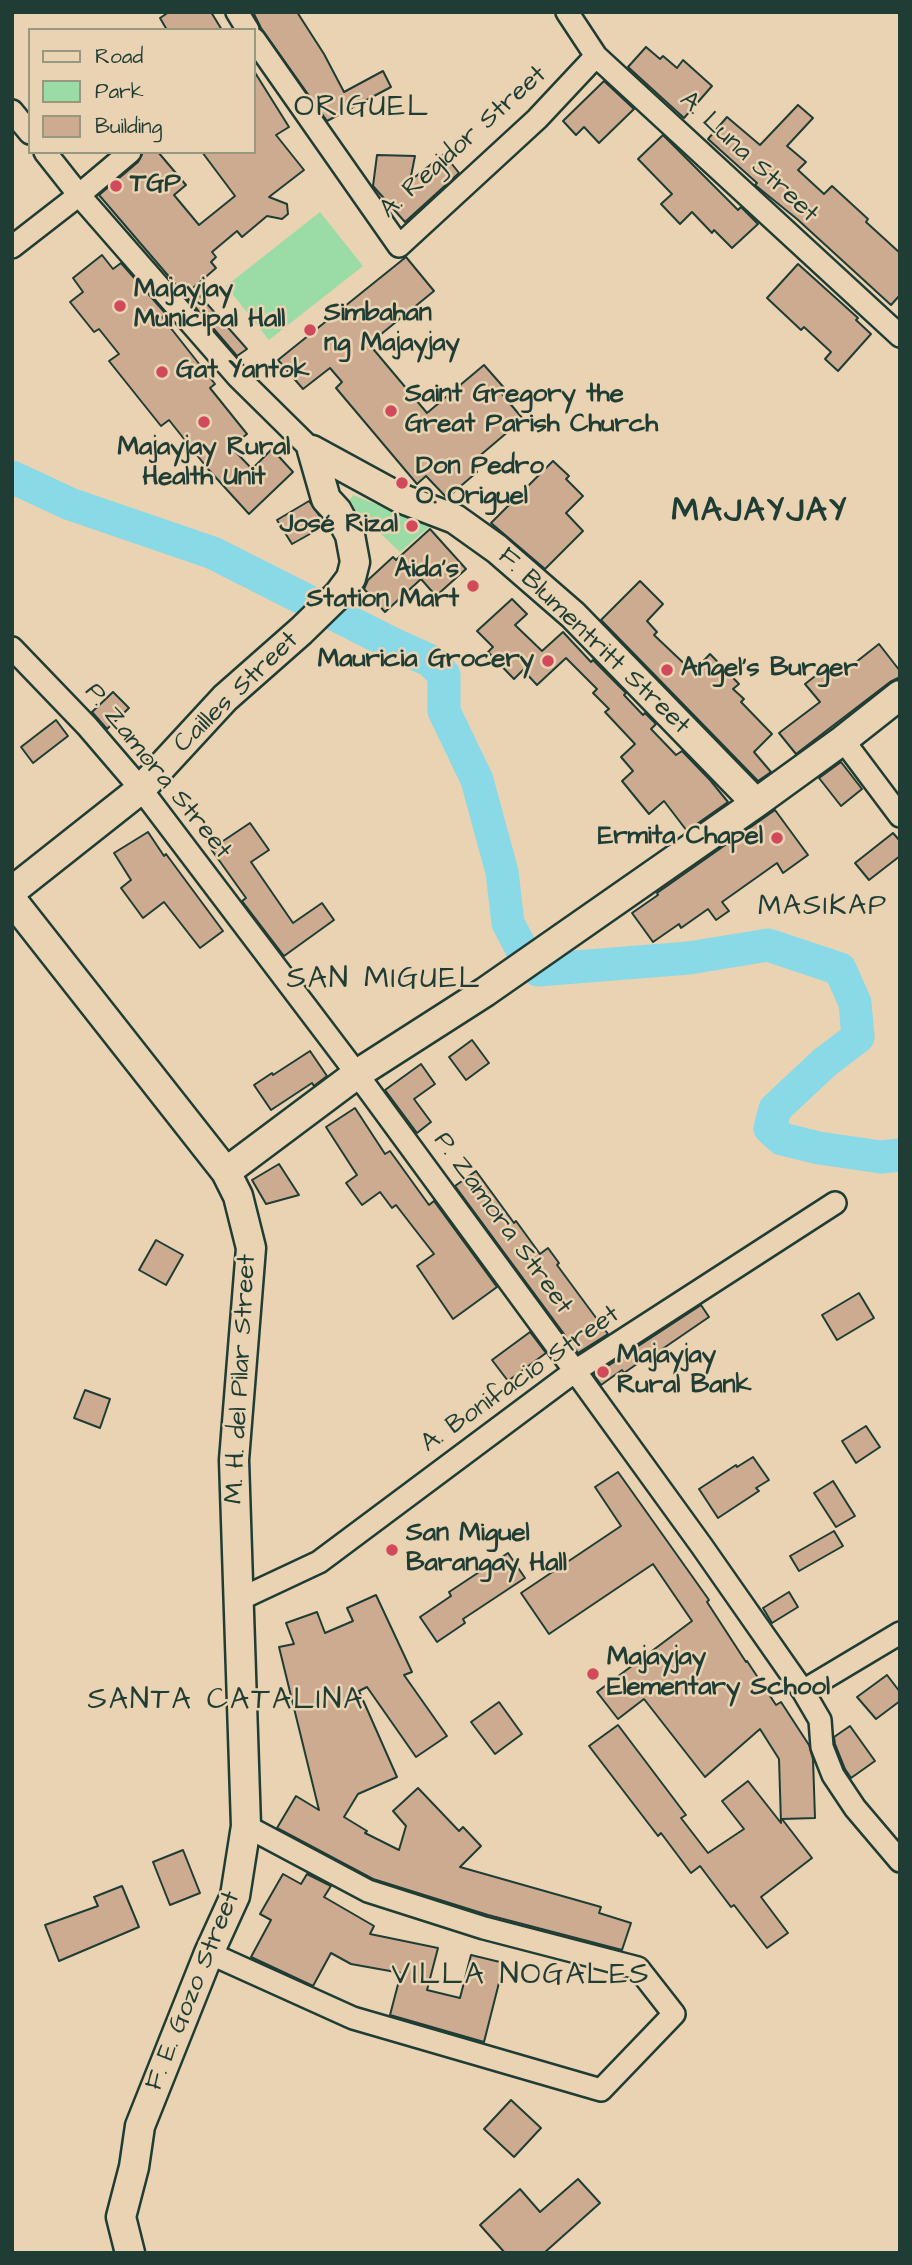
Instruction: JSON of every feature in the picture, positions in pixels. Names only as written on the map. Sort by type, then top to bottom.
[{"type":"main road","name":"Cailles Street","points":[[12,891],[141,789],[225,698],[301,632],[351,578],[355,562],[350,535],[337,511],[326,499],[312,450]]},
{"type":"main road","name":"F. Blumentritt Street","points":[[312,450],[400,499],[455,519],[498,548],[573,615],[756,803]]},
{"type":"main road","points":[[226,1172],[357,1074],[485,992],[756,803],[900,695]]},
{"type":"main road","name":"M. H. del Pilar Street","points":[[12,900],[226,1172],[238,1196],[251,1248],[234,1460],[238,1600]]},
{"type":"main road","name":"F. E. Gozo Street","points":[[130,2253],[121,2217],[134,2166],[140,2126],[209,1953],[235,1896],[246,1826],[238,1600]]},
{"type":"street","name":"A. Regidor Street","points":[[237,12],[246,28]]},
{"type":"street","name":"A. Luna Street","points":[[567,12],[596,56],[900,337]]},
{"type":"street","name":"A. Regidor Street","points":[[256,44],[399,246],[533,122],[596,56]]},
{"type":"street","points":[[12,111],[28,131]]},
{"type":"street","name":"F. Blumentritt Street","points":[[47,154],[79,195],[238,377],[312,450]]},
{"type":"street","points":[[12,247],[128,154]]},
{"type":"street","name":"P. Zamora Street","points":[[12,648],[87,726],[141,789],[357,1074],[575,1371],[803,1691],[820,1720],[822,1747],[833,1775],[855,1808],[900,1861]]},
{"type":"street","points":[[843,740],[900,816]]},
{"type":"street","name":"A. Bonifacio Street","points":[[238,1600],[319,1562],[575,1371],[835,1203]]},
{"type":"street","points":[[803,1691],[900,1633]]},
{"type":"street","points":[[209,1953],[353,2018],[601,2090],[674,2014],[638,1968],[484,1928],[368,1891],[246,1826]]},
{"type":"green space","points":[[320,212],[363,266],[269,340],[226,286]]},
{"type":"green space","points":[[353,495],[430,526],[400,552],[348,503]]},
{"type":"building","points":[[169,12],[211,12],[221,28],[166,28],[160,18]]},
{"type":"building","points":[[253,12],[297,12],[344,92],[383,71],[391,87],[327,121],[261,28]]},
{"type":"building","points":[[646,47],[677,68],[683,60],[712,86],[684,118],[628,67]]},
{"type":"building","points":[[256,74],[289,127],[276,135],[304,170],[269,197],[287,204],[288,214],[282,219],[267,216],[242,237],[237,231],[212,252],[216,257],[211,262],[216,268],[193,288],[247,349],[237,356],[99,195],[138,162],[142,154],[160,154],[186,185],[174,195],[199,225],[235,196],[204,154],[256,154]]},
{"type":"building","points":[[604,81],[634,109],[599,143],[584,127],[576,135],[563,121]]},
{"type":"building","points":[[798,105],[813,118],[787,146],[806,162],[798,170],[824,194],[832,186],[900,253],[900,295],[891,305],[797,219],[755,185],[757,183],[708,139],[727,117],[760,145]]},
{"type":"building","points":[[663,135],[738,210],[741,207],[758,224],[732,248],[714,230],[712,233],[692,212],[680,224],[661,204],[672,194],[638,159]]},
{"type":"building","points":[[444,154],[459,173],[405,222],[373,186],[377,155],[415,156],[410,181]]},
{"type":"building","points":[[102,255],[113,269],[121,263],[166,314],[162,317],[215,384],[210,388],[247,434],[231,447],[252,469],[272,449],[293,472],[249,514],[169,420],[161,426],[109,361],[119,354],[99,329],[94,332],[70,302],[83,292],[73,278]]},
{"type":"building","points":[[406,257],[434,291],[369,344],[427,413],[484,365],[506,390],[502,394],[523,419],[470,464],[477,472],[447,498],[426,476],[417,484],[336,388],[342,382],[330,368],[303,389],[278,360]]},
{"type":"building","points":[[798,264],[858,318],[856,320],[871,334],[838,371],[825,359],[831,352],[804,327],[801,330],[767,298]]},
{"type":"building","points":[[553,461],[569,476],[566,479],[583,496],[566,513],[583,531],[545,569],[491,523]]},
{"type":"building","points":[[309,501],[326,525],[292,544],[277,520]]},
{"type":"building","points":[[430,529],[466,569],[436,596],[421,579],[385,612],[364,589],[368,580],[393,557],[396,560]]},
{"type":"building","points":[[640,581],[663,604],[647,621],[657,632],[654,635],[693,672],[710,654],[739,684],[733,689],[744,699],[741,702],[772,734],[754,752],[771,772],[758,781],[601,620]]},
{"type":"building","points":[[512,599],[527,614],[515,625],[542,651],[563,632],[626,693],[624,695],[643,715],[645,713],[656,724],[651,729],[676,755],[682,751],[728,802],[687,831],[664,801],[649,814],[622,781],[633,771],[621,757],[635,744],[605,712],[609,709],[593,693],[597,689],[566,658],[537,685],[523,670],[514,679],[488,652],[493,647],[477,631]]},
{"type":"building","points":[[879,644],[900,671],[900,677],[796,754],[779,733],[820,702],[805,684],[828,666],[837,677]]},
{"type":"building","points":[[113,692],[129,708],[107,729],[92,712]]},
{"type":"building","points":[[56,720],[68,736],[33,763],[21,747]]},
{"type":"building","points":[[841,762],[862,789],[841,806],[819,778]]},
{"type":"building","points":[[775,810],[808,855],[783,873],[777,863],[722,902],[729,911],[716,920],[708,909],[681,928],[679,924],[653,942],[632,913]]},
{"type":"building","points":[[250,823],[269,850],[251,862],[293,923],[322,903],[334,920],[284,956],[242,901],[246,898],[211,849]]},
{"type":"building","points":[[148,832],[223,931],[200,948],[164,902],[143,918],[121,888],[131,880],[114,853]]},
{"type":"building","points":[[893,833],[900,841],[900,856],[869,880],[855,863]]},
{"type":"building","points":[[472,1040],[489,1063],[466,1080],[449,1057]]},
{"type":"building","points":[[310,1051],[327,1076],[271,1110],[254,1085]]},
{"type":"building","points":[[421,1064],[435,1084],[414,1099],[431,1122],[417,1133],[385,1090]]},
{"type":"building","points":[[355,1108],[385,1154],[390,1151],[429,1205],[434,1201],[497,1287],[453,1319],[417,1266],[434,1254],[396,1205],[392,1208],[380,1192],[362,1205],[346,1183],[357,1175],[326,1127]]},
{"type":"building","points":[[279,1164],[299,1195],[266,1204],[252,1180]]},
{"type":"building","points":[[476,1171],[540,1254],[548,1248],[559,1263],[557,1265],[608,1334],[578,1353],[455,1186]]},
{"type":"building","points":[[156,1240],[183,1255],[166,1285],[139,1270]]},
{"type":"building","points":[[859,1293],[874,1318],[837,1340],[822,1315]]},
{"type":"building","points":[[701,1305],[709,1317],[655,1354],[654,1352],[624,1373],[622,1370],[601,1385],[594,1375]]},
{"type":"building","points":[[530,1332],[546,1353],[508,1381],[492,1360]]},
{"type":"building","points":[[85,1390],[110,1399],[100,1428],[74,1418]]},
{"type":"building","points":[[866,1426],[880,1447],[856,1463],[842,1441]]},
{"type":"building","points":[[753,1457],[769,1480],[756,1488],[759,1491],[718,1518],[699,1489]]},
{"type":"building","points":[[618,1472],[709,1600],[707,1602],[776,1705],[781,1702],[809,1745],[813,1759],[815,1818],[782,1819],[812,1858],[761,1897],[788,1933],[767,1948],[700,1866],[691,1873],[661,1833],[658,1836],[589,1746],[618,1725],[686,1815],[681,1818],[708,1853],[744,1829],[722,1801],[748,1781],[781,1823],[779,1759],[760,1729],[705,1777],[644,1699],[618,1719],[597,1692],[692,1621],[653,1564],[549,1634],[521,1593],[621,1526],[595,1487]]},
{"type":"building","points":[[833,1481],[855,1516],[836,1527],[814,1493]]},
{"type":"building","points":[[834,1531],[843,1546],[799,1571],[790,1556]]},
{"type":"building","points":[[508,1553],[525,1578],[463,1619],[465,1623],[437,1642],[420,1617],[451,1596],[449,1592]]},
{"type":"building","points":[[789,1592],[798,1607],[772,1623],[763,1608]]},
{"type":"building","points":[[376,1595],[412,1672],[404,1675],[447,1736],[416,1757],[367,1687],[359,1691],[397,1777],[358,1794],[344,1817],[367,1831],[365,1833],[399,1850],[406,1826],[393,1811],[418,1788],[459,1831],[463,1827],[481,1846],[460,1867],[601,1907],[599,1913],[631,1923],[622,1950],[488,1915],[373,1879],[277,1828],[296,1796],[319,1810],[279,1647],[294,1644],[286,1623],[317,1612],[325,1633],[353,1621],[347,1608]]},
{"type":"building","points":[[887,1675],[900,1692],[900,1701],[876,1719],[857,1697]]},
{"type":"building","points":[[499,1702],[522,1734],[495,1754],[471,1722]]},
{"type":"building","points":[[850,1726],[875,1761],[851,1778],[834,1737]]},
{"type":"building","points":[[183,1850],[200,1893],[170,1905],[153,1862]]},
{"type":"building","points":[[283,1874],[301,1884],[307,1874],[331,1886],[324,1897],[374,1926],[370,1934],[438,1948],[427,1990],[460,1998],[471,1955],[504,1963],[484,2042],[390,2015],[401,1973],[351,1964],[331,1953],[313,1986],[251,1957],[271,1920],[260,1914]]},
{"type":"building","points":[[122,1886],[139,1927],[59,1961],[45,1925],[98,1906],[94,1897]]},
{"type":"building","points":[[511,2100],[541,2128],[514,2157],[484,2129]]},
{"type":"building","points":[[578,2179],[600,2203],[544,2253],[505,2253],[480,2225],[520,2189],[540,2212]]},
{"type":"waterway","points":[[12,477],[70,504],[213,553],[431,661],[444,675],[444,711],[477,780],[502,872],[508,923],[523,952],[538,970],[689,958],[768,945],[840,969],[855,1003],[858,1037],[824,1063],[775,1109],[770,1128],[782,1139],[819,1148],[881,1157],[900,1155]]},
{"type":"place","name":"TGP","points":[[116,186]]},
{"type":"place","name":"Majayjay Municipal Hall","points":[[120,306]]},
{"type":"place","name":"Simbahan ng Majayjay","points":[[310,330]]},
{"type":"place","name":"Gat Yantok","points":[[162,372]]},
{"type":"place","name":"Saint Gregory the Great Parish Church","points":[[391,411]]},
{"type":"place","name":"Majayjay Rural Health Unit","points":[[204,422]]},
{"type":"place","name":"Don Pedro O. Origuel","points":[[402,483]]},
{"type":"place","name":"José Rizal","points":[[412,526]]},
{"type":"place","name":"Aida's Station Mart","points":[[473,586]]},
{"type":"place","name":"Mauricia Grocery","points":[[548,661]]},
{"type":"place","name":"Angel's Burger","points":[[667,670]]},
{"type":"place","name":"Ermita Chapel","points":[[777,838]]},
{"type":"place","name":"Majayjay Rural Bank","points":[[603,1372]]},
{"type":"place","name":"San Miguel Barangay Hall","points":[[392,1550]]},
{"type":"place","name":"Majayjay Elementary School","points":[[593,1674]]},
{"type":"district","name":"ORIGUEL","points":[[362,109]]},
{"type":"district","name":"MAJAYJAY","points":[[760,513]]},
{"type":"district","name":"MASIKAP","points":[[823,908]]},
{"type":"district","name":"SAN MIGUEL","points":[[384,981]]},
{"type":"district","name":"SANTA CATALINA","points":[[226,1702]]},
{"type":"district","name":"VILLA NOGALES","points":[[521,1977]]}]
